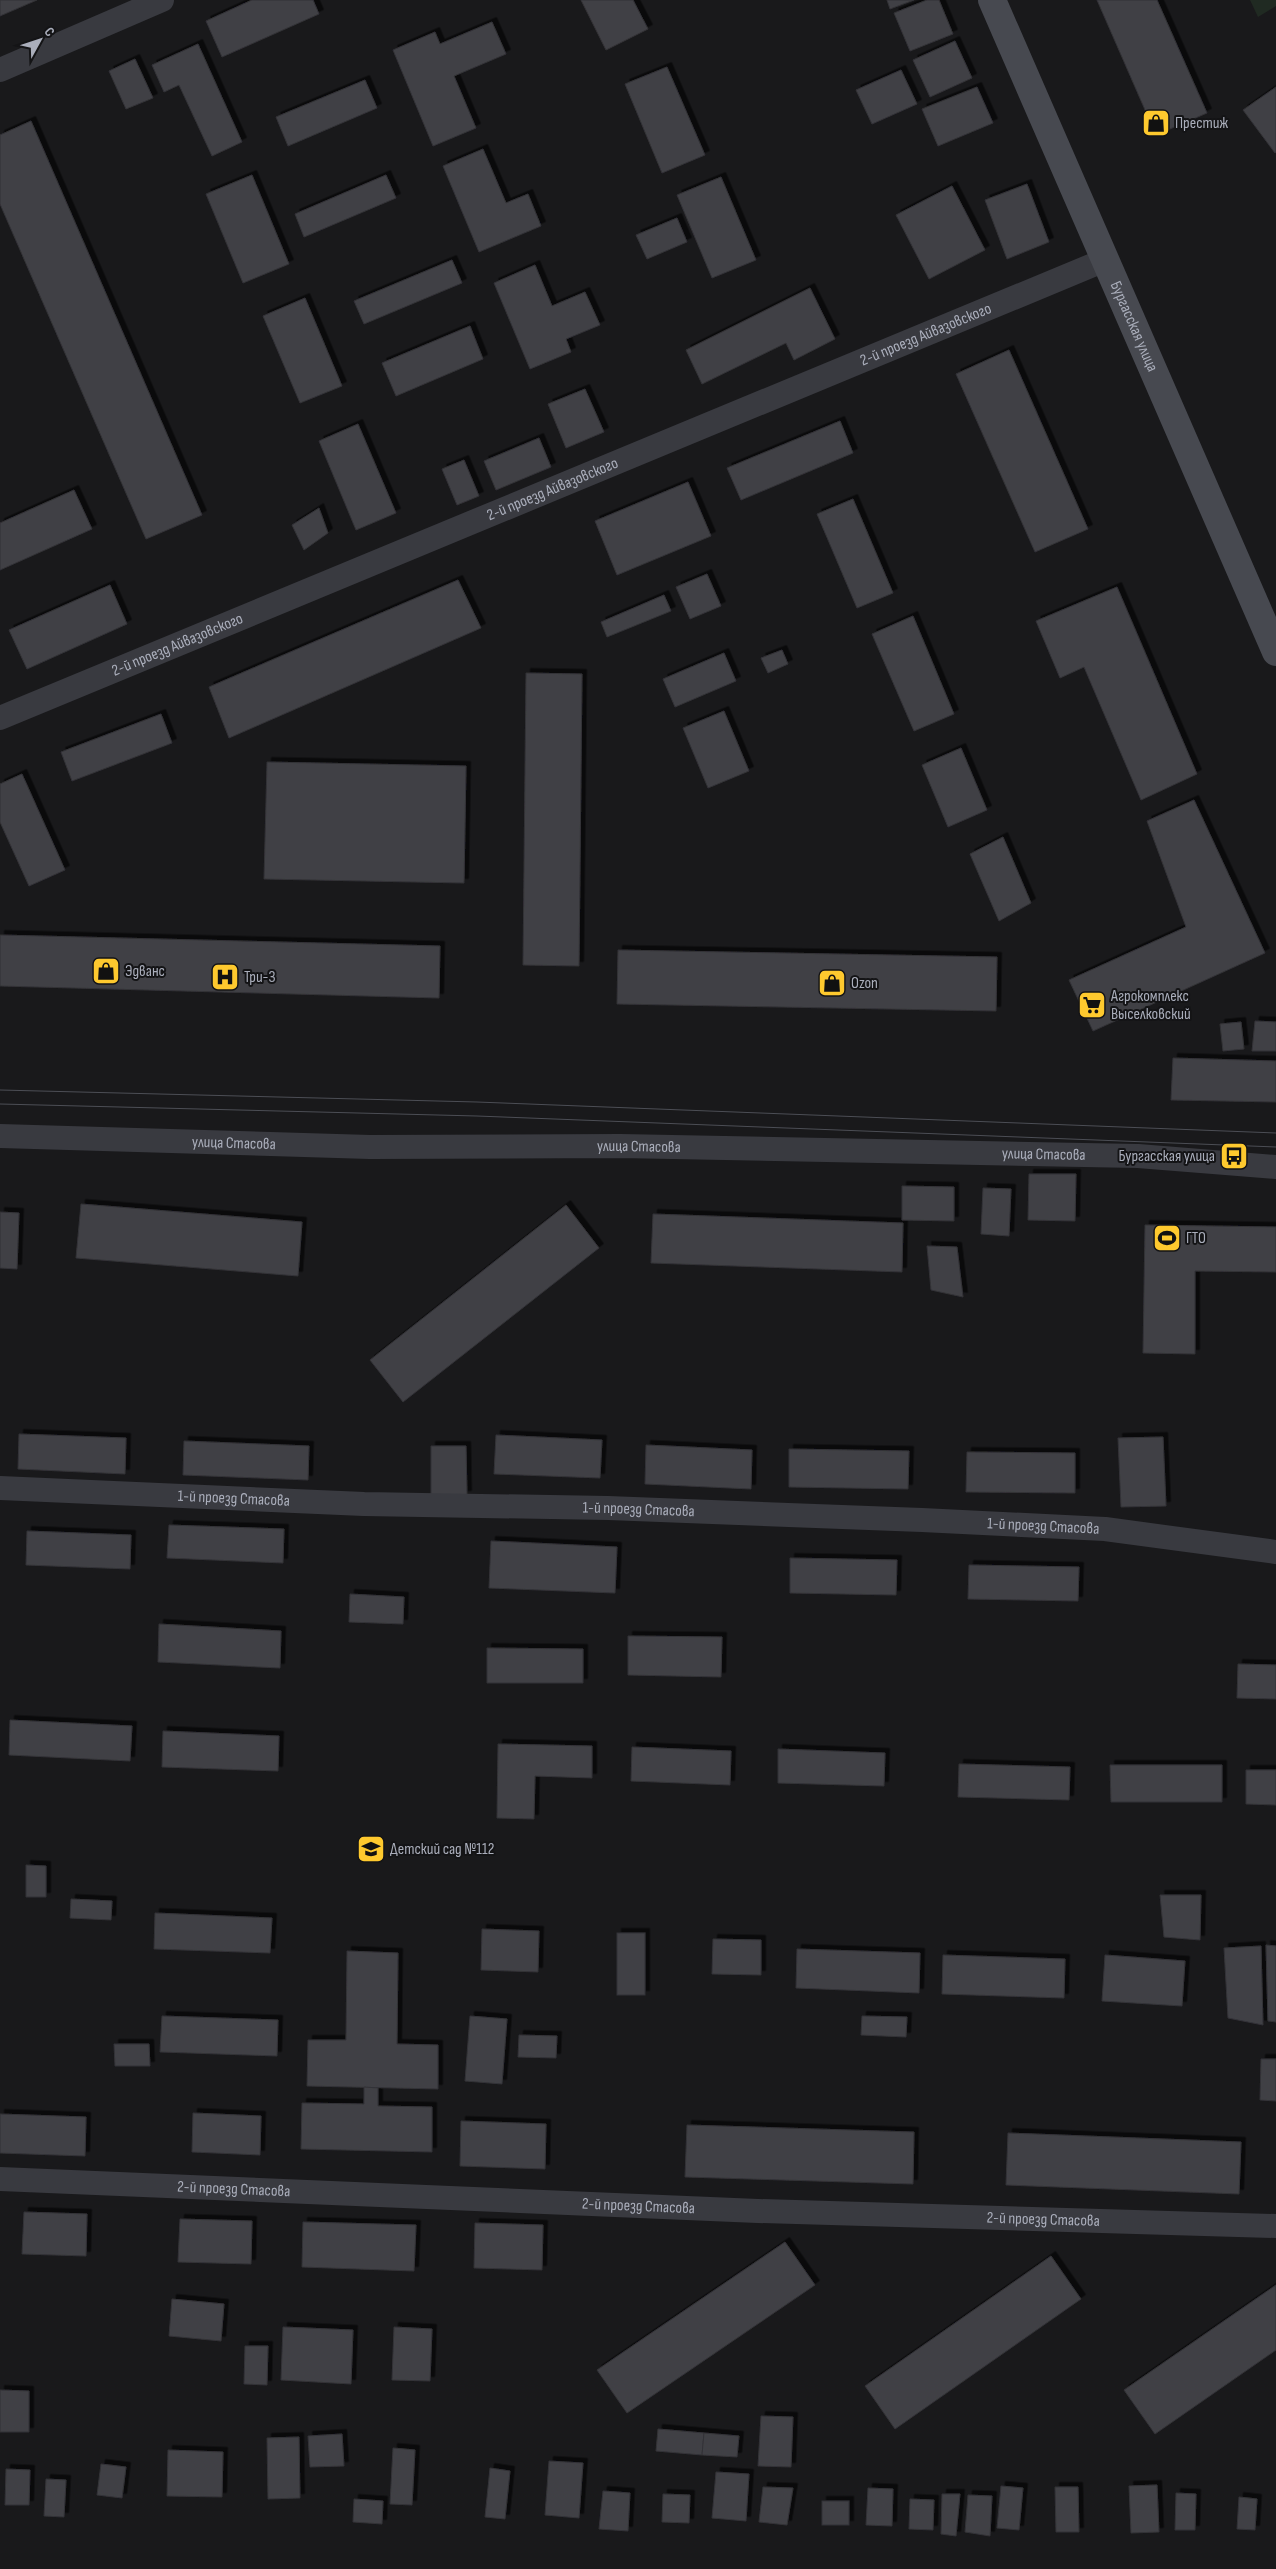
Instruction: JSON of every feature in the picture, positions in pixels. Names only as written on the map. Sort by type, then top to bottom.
[{"type":"street","points":[[0,70],[162,0]]},
{"type":"street","name":"Бургасская улица","points":[[992,0],[1276,652]]},
{"type":"street","name":"2-й проезд Айвазовского","points":[[0,718],[1105,260]]},
{"type":"street","name":"улица Стасова","points":[[0,1136],[370,1147],[620,1146],[1138,1156],[1276,1167]]},
{"type":"street","name":"1-й проезд Стасова","points":[[0,1488],[364,1504],[608,1508],[1037,1525],[1105,1529],[1276,1552]]},
{"type":"street","name":"2-й проезд Стасова","points":[[0,2179],[758,2211],[1276,2226]]},
{"type":"shaded area","points":[[1250,0],[1276,0],[1276,6],[1258,17]]},
{"type":"building","points":[[0,0],[37,0],[0,16]]},
{"type":"building","points":[[252,0],[313,0],[319,14],[222,57],[206,21]]},
{"type":"building","points":[[581,0],[633,0],[648,29],[606,50]]},
{"type":"building","points":[[887,0],[914,0],[890,9]]},
{"type":"building","points":[[927,0],[939,0],[953,34],[910,51],[894,13]]},
{"type":"building","points":[[1097,0],[1157,0],[1207,113],[1156,135]]},
{"type":"building","points":[[492,22],[506,54],[454,76],[476,128],[433,146],[393,50],[435,32],[440,44]]},
{"type":"building","points":[[955,41],[972,78],[930,97],[913,60]]},
{"type":"building","points":[[198,44],[242,142],[212,156],[179,85],[164,92],[152,65]]},
{"type":"building","points":[[135,59],[153,98],[126,109],[109,71]]},
{"type":"building","points":[[667,67],[705,155],[662,173],[625,84]]},
{"type":"building","points":[[901,70],[917,104],[872,124],[856,90]]},
{"type":"building","points":[[365,80],[377,108],[288,146],[276,117]]},
{"type":"building","points":[[977,87],[993,123],[938,146],[922,109]]},
{"type":"building","points":[[1276,87],[1276,152],[1275,153],[1243,110]]},
{"type":"building","points":[[31,121],[202,515],[146,539],[0,204],[0,135]]},
{"type":"building","points":[[483,149],[506,203],[528,194],[541,226],[479,252],[443,166]]},
{"type":"building","points":[[252,175],[289,264],[243,283],[206,194]]},
{"type":"building","points":[[386,175],[396,198],[304,237],[295,214]]},
{"type":"building","points":[[721,177],[756,260],[712,278],[677,195]]},
{"type":"building","points":[[1027,184],[1049,242],[1007,259],[985,200]]},
{"type":"building","points":[[952,186],[985,250],[929,279],[896,215]]},
{"type":"building","points":[[677,218],[687,242],[647,259],[636,235]]},
{"type":"building","points":[[452,260],[462,283],[364,324],[354,301]]},
{"type":"building","points":[[535,265],[552,306],[585,292],[600,325],[566,339],[571,352],[530,369],[494,283]]},
{"type":"building","points":[[810,288],[835,339],[794,360],[786,343],[702,384],[686,350]]},
{"type":"building","points":[[305,298],[342,386],[300,403],[263,316]]},
{"type":"building","points":[[470,326],[483,359],[396,396],[382,363]]},
{"type":"building","points":[[1009,350],[1088,529],[1035,552],[956,374]]},
{"type":"building","points":[[585,389],[604,432],[566,448],[548,404]]},
{"type":"building","points":[[840,421],[853,453],[741,500],[727,468]]},
{"type":"building","points":[[358,424],[396,513],[356,530],[319,441]]},
{"type":"building","points":[[539,438],[551,467],[496,490],[484,461]]},
{"type":"building","points":[[464,460],[479,496],[457,505],[442,469]]},
{"type":"building","points":[[688,482],[711,536],[617,575],[595,521]]},
{"type":"building","points":[[74,490],[92,529],[0,570],[0,523]]},
{"type":"building","points":[[853,499],[893,593],[857,608],[817,514]]},
{"type":"building","points":[[319,508],[328,533],[304,550],[292,525]]},
{"type":"building","points":[[707,574],[721,606],[690,619],[676,587]]},
{"type":"building","points":[[458,580],[481,628],[229,738],[209,687]]},
{"type":"building","points":[[110,585],[127,624],[27,669],[9,630]]},
{"type":"building","points":[[1117,587],[1197,774],[1141,800],[1084,667],[1060,678],[1036,621]]},
{"type":"building","points":[[664,595],[671,611],[607,637],[601,622]]},
{"type":"building","points":[[913,616],[954,714],[914,731],[872,634]]},
{"type":"building","points":[[782,650],[788,664],[768,673],[761,658]]},
{"type":"building","points":[[724,653],[736,681],[675,707],[663,679]]},
{"type":"building","points":[[526,673],[582,674],[579,966],[523,965]]},
{"type":"building","points":[[724,711],[749,771],[708,788],[683,728]]},
{"type":"building","points":[[161,714],[172,743],[72,781],[61,752]]},
{"type":"building","points":[[961,748],[987,810],[948,827],[922,765]]},
{"type":"building","points":[[267,762],[466,766],[464,883],[264,879]]},
{"type":"building","points":[[22,774],[65,870],[29,886],[0,822],[0,784]]},
{"type":"building","points":[[1194,800],[1265,953],[1093,1031],[1069,980],[1186,927],[1147,821]]},
{"type":"building","points":[[1003,837],[1031,903],[999,921],[970,854]]},
{"type":"building","points":[[0,935],[440,946],[439,998],[0,986]]},
{"type":"building","points":[[618,950],[997,957],[996,1011],[617,1004]]},
{"type":"building","points":[[1255,1021],[1276,1022],[1276,1051],[1252,1051]]},
{"type":"building","points":[[1241,1022],[1244,1049],[1223,1051],[1220,1024]]},
{"type":"building","points":[[1173,1058],[1276,1061],[1276,1102],[1171,1100]]},
{"type":"building","points":[[1029,1174],[1076,1174],[1075,1221],[1028,1220]]},
{"type":"building","points":[[902,1186],[954,1187],[954,1221],[902,1220]]},
{"type":"building","points":[[983,1188],[1011,1189],[1009,1236],[981,1234]]},
{"type":"building","points":[[81,1204],[302,1222],[298,1276],[76,1258]]},
{"type":"building","points":[[566,1205],[599,1248],[403,1402],[370,1360]]},
{"type":"building","points":[[0,1212],[19,1213],[17,1269],[0,1268]]},
{"type":"building","points":[[653,1214],[903,1223],[902,1272],[651,1263]]},
{"type":"building","points":[[1145,1225],[1276,1227],[1276,1272],[1195,1271],[1195,1354],[1143,1353]]},
{"type":"building","points":[[927,1246],[957,1247],[963,1297],[931,1290]]},
{"type":"building","points":[[19,1434],[126,1438],[125,1474],[18,1469]]},
{"type":"building","points":[[496,1435],[602,1440],[600,1478],[494,1474]]},
{"type":"building","points":[[1163,1437],[1166,1506],[1121,1507],[1118,1438]]},
{"type":"building","points":[[184,1441],[309,1446],[308,1480],[183,1475]]},
{"type":"building","points":[[646,1445],[752,1450],[751,1489],[645,1484]]},
{"type":"building","points":[[431,1446],[466,1446],[467,1495],[431,1495]]},
{"type":"building","points":[[789,1449],[909,1451],[908,1489],[789,1487]]},
{"type":"building","points":[[967,1452],[1075,1453],[1075,1493],[966,1492]]},
{"type":"building","points":[[169,1525],[284,1529],[283,1563],[167,1558]]},
{"type":"building","points":[[27,1531],[131,1535],[130,1569],[26,1565]]},
{"type":"building","points":[[491,1541],[617,1547],[615,1593],[489,1588]]},
{"type":"building","points":[[790,1558],[897,1560],[896,1595],[790,1593]]},
{"type":"building","points":[[969,1565],[1079,1567],[1078,1601],[968,1599]]},
{"type":"building","points":[[350,1594],[404,1597],[403,1624],[349,1622]]},
{"type":"building","points":[[159,1624],[281,1631],[280,1668],[158,1662]]},
{"type":"building","points":[[628,1636],[722,1637],[721,1677],[628,1675]]},
{"type":"building","points":[[487,1648],[583,1649],[583,1683],[487,1683]]},
{"type":"building","points":[[1238,1664],[1276,1665],[1276,1699],[1237,1698]]},
{"type":"building","points":[[10,1720],[132,1726],[130,1761],[9,1755]]},
{"type":"building","points":[[163,1731],[279,1736],[278,1771],[162,1767]]},
{"type":"building","points":[[498,1744],[592,1746],[592,1778],[535,1776],[534,1819],[497,1818]]},
{"type":"building","points":[[632,1747],[731,1751],[730,1785],[631,1781]]},
{"type":"building","points":[[778,1749],[885,1753],[884,1786],[778,1783]]},
{"type":"building","points":[[959,1764],[1070,1767],[1069,1800],[958,1797]]},
{"type":"building","points":[[1110,1765],[1222,1765],[1222,1802],[1111,1802]]},
{"type":"building","points":[[1246,1770],[1276,1770],[1276,1805],[1246,1804]]},
{"type":"building","points":[[26,1865],[46,1866],[46,1897],[26,1897]]},
{"type":"building","points":[[1160,1895],[1201,1895],[1200,1940],[1164,1937]]},
{"type":"building","points":[[71,1899],[112,1901],[111,1920],[70,1918]]},
{"type":"building","points":[[155,1913],[272,1918],[270,1953],[154,1949]]},
{"type":"building","points":[[482,1929],[539,1931],[538,1972],[481,1970]]},
{"type":"building","points":[[617,1933],[645,1933],[645,1995],[617,1995]]},
{"type":"building","points":[[713,1939],[761,1940],[761,1975],[712,1974]]},
{"type":"building","points":[[1266,1945],[1276,1946],[1276,2022],[1268,2021]]},
{"type":"building","points":[[1261,1946],[1263,2025],[1228,2018],[1224,1948]]},
{"type":"building","points":[[797,1949],[920,1953],[919,1993],[796,1988]]},
{"type":"building","points":[[347,1951],[398,1953],[397,2044],[438,2045],[438,2089],[307,2086],[308,2040],[346,2040]]},
{"type":"building","points":[[943,1955],[1065,1959],[1064,1998],[942,1994]]},
{"type":"building","points":[[1105,1955],[1185,1961],[1182,2006],[1102,2001]]},
{"type":"building","points":[[162,2016],[278,2020],[277,2056],[160,2052]]},
{"type":"building","points":[[470,2016],[507,2019],[502,2084],[465,2081]]},
{"type":"building","points":[[862,2016],[907,2017],[906,2037],[861,2035]]},
{"type":"building","points":[[519,2035],[557,2036],[556,2058],[518,2057]]},
{"type":"building","points":[[114,2044],[149,2044],[150,2066],[115,2066]]},
{"type":"building","points":[[1261,2059],[1276,2059],[1276,2101],[1260,2100]]},
{"type":"building","points":[[364,2087],[378,2088],[378,2106],[432,2107],[432,2152],[301,2149],[302,2103],[364,2104]]},
{"type":"building","points":[[193,2113],[261,2116],[260,2155],[192,2152]]},
{"type":"building","points":[[0,2114],[86,2117],[85,2156],[0,2153]]},
{"type":"building","points":[[461,2121],[546,2124],[545,2169],[460,2166]]},
{"type":"building","points":[[687,2125],[914,2132],[913,2184],[685,2177]]},
{"type":"building","points":[[1008,2133],[1241,2142],[1239,2194],[1006,2185]]},
{"type":"building","points":[[24,2212],[87,2214],[86,2256],[22,2254]]},
{"type":"building","points":[[180,2219],[252,2221],[251,2264],[178,2262]]},
{"type":"building","points":[[303,2222],[416,2225],[414,2271],[302,2267]]},
{"type":"building","points":[[475,2223],[543,2225],[542,2270],[474,2268]]},
{"type":"building","points":[[785,2242],[815,2285],[627,2413],[597,2370]]},
{"type":"building","points":[[1051,2256],[1081,2299],[895,2429],[865,2386]]},
{"type":"building","points":[[1276,2285],[1276,2350],[1155,2434],[1124,2390]]},
{"type":"building","points":[[172,2299],[224,2304],[221,2341],[169,2336]]},
{"type":"building","points":[[283,2327],[353,2330],[351,2384],[281,2380]]},
{"type":"building","points":[[394,2327],[432,2329],[430,2381],[392,2380]]},
{"type":"building","points":[[245,2346],[268,2346],[267,2385],[244,2384]]},
{"type":"building","points":[[0,2390],[29,2391],[29,2432],[0,2432]]},
{"type":"building","points":[[761,2416],[793,2417],[791,2467],[758,2466]]},
{"type":"building","points":[[658,2429],[704,2433],[702,2455],[656,2451]]},
{"type":"building","points":[[704,2433],[739,2436],[737,2457],[702,2455]]},
{"type":"building","points":[[342,2434],[344,2466],[310,2467],[308,2436]]},
{"type":"building","points":[[299,2437],[300,2498],[268,2499],[267,2438]]},
{"type":"building","points":[[393,2448],[415,2450],[412,2505],[390,2504]]},
{"type":"building","points":[[168,2450],[223,2452],[222,2497],[167,2496]]},
{"type":"building","points":[[549,2461],[583,2463],[579,2518],[545,2515]]},
{"type":"building","points":[[101,2464],[126,2467],[122,2498],[97,2495]]},
{"type":"building","points":[[490,2468],[510,2471],[505,2519],[485,2517]]},
{"type":"building","points":[[6,2469],[30,2470],[29,2505],[5,2505]]},
{"type":"building","points":[[716,2472],[749,2474],[746,2521],[712,2518]]},
{"type":"building","points":[[46,2479],[66,2480],[64,2517],[44,2516]]},
{"type":"building","points":[[1157,2485],[1159,2532],[1131,2533],[1129,2486]]},
{"type":"building","points":[[1001,2486],[1023,2488],[1019,2530],[997,2528]]},
{"type":"building","points":[[763,2487],[793,2488],[787,2525],[759,2522]]},
{"type":"building","points":[[1055,2487],[1078,2487],[1079,2532],[1056,2532]]},
{"type":"building","points":[[868,2488],[893,2489],[892,2526],[866,2525]]},
{"type":"building","points":[[603,2491],[630,2493],[628,2531],[599,2529]]},
{"type":"building","points":[[1176,2493],[1196,2494],[1195,2530],[1175,2530]]},
{"type":"building","points":[[663,2494],[690,2495],[689,2523],[662,2522]]},
{"type":"building","points":[[942,2494],[960,2494],[956,2536],[941,2534]]},
{"type":"building","points":[[968,2495],[992,2496],[990,2536],[965,2532]]},
{"type":"building","points":[[1239,2497],[1257,2499],[1255,2530],[1237,2529]]},
{"type":"building","points":[[354,2499],[383,2501],[382,2524],[353,2522]]},
{"type":"building","points":[[910,2499],[934,2500],[933,2530],[909,2529]]},
{"type":"building","points":[[822,2501],[849,2501],[849,2525],[822,2525]]},
{"type":"tram line","points":[[0,1090],[477,1102],[1276,1133]]},
{"type":"tram line","points":[[0,1104],[477,1116],[1276,1147]]},
{"type":"place","name":"Престиж","points":[[1156,123]]},
{"type":"place","name":"Эдванс","points":[[106,971]]},
{"type":"place","name":"Три-З","points":[[225,977]]},
{"type":"place","name":"Ozon","points":[[832,983]]},
{"type":"place","name":"Агрокомплекс Выселковский","points":[[1092,1005]]},
{"type":"place","name":"Бургасская улица","points":[[1234,1156]]},
{"type":"place","name":"ГТО","points":[[1167,1238]]},
{"type":"place","name":"Детский сад №112","points":[[371,1849]]}]
